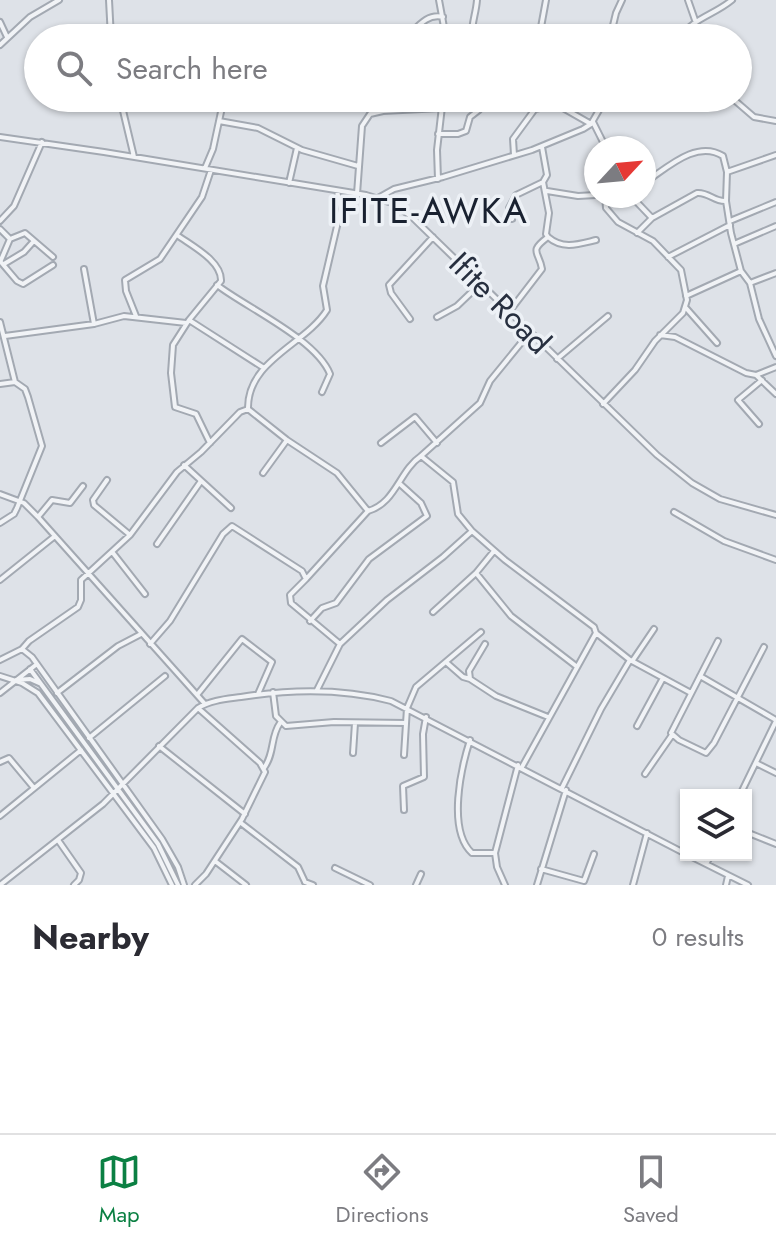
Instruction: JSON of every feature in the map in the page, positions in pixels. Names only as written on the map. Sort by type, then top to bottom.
[{"type":"street","points":[[0,45],[30,17],[59,0]]},
{"type":"street","points":[[109,0],[110,24]]},
{"type":"street","points":[[439,0],[444,24]]},
{"type":"street","points":[[471,24],[476,15],[477,0]]},
{"type":"street","points":[[542,24],[546,0]]},
{"type":"street","points":[[613,24],[622,0]]},
{"type":"street","points":[[688,0],[695,20]]},
{"type":"street","points":[[692,24],[732,0]]},
{"type":"street","points":[[421,24],[438,15],[443,17]]},
{"type":"street","points":[[0,22],[7,37]]},
{"type":"street","points":[[123,112],[134,157]]},
{"type":"street","points":[[205,168],[221,112]]},
{"type":"street","points":[[357,194],[362,126],[370,114],[379,112]]},
{"type":"street","points":[[438,179],[441,112]]},
{"type":"street","points":[[438,134],[466,131],[470,117],[476,112]]},
{"type":"street","points":[[514,155],[513,139],[533,112]]},
{"type":"street","points":[[571,112],[592,123],[599,136]]},
{"type":"street","points":[[378,198],[394,189],[438,179],[542,146],[592,123],[598,112]]},
{"type":"street","points":[[748,112],[754,117],[776,121]]},
{"type":"street","points":[[219,121],[258,128],[297,148],[358,166]]},
{"type":"street","name":"Ifite Road","points":[[0,137],[357,194],[378,198],[401,208],[657,455],[706,492],[732,504],[776,515]]},
{"type":"street","points":[[0,221],[14,206],[42,142]]},
{"type":"street","points":[[512,219],[509,208],[516,195],[543,182],[547,175],[542,146]]},
{"type":"street","points":[[289,183],[297,148]]},
{"type":"street","points":[[656,175],[692,152],[717,152],[723,156],[727,172],[726,201],[741,271],[750,283],[759,319],[776,356]]},
{"type":"street","points":[[727,172],[776,155]]},
{"type":"street","points":[[136,316],[125,280],[156,262],[202,197],[211,170]]},
{"type":"street","points":[[543,182],[547,191],[548,237],[553,242],[571,246],[596,240]]},
{"type":"street","points":[[248,409],[252,386],[264,369],[327,310],[323,286],[341,209],[337,191]]},
{"type":"street","points":[[547,191],[584,196]]},
{"type":"street","points":[[637,233],[652,218],[697,193],[715,201],[726,201]]},
{"type":"street","points":[[667,257],[776,202]]},
{"type":"street","points":[[603,404],[686,308],[683,273],[653,241],[618,222],[606,208]]},
{"type":"street","points":[[642,208],[652,218]]},
{"type":"street","points":[[734,244],[776,226]]},
{"type":"street","points":[[0,229],[10,239]]},
{"type":"street","points":[[2,262],[10,239],[25,233],[53,257]]},
{"type":"street","points":[[177,235],[217,267],[221,279],[188,321],[172,348],[175,407],[196,414],[210,443]]},
{"type":"street","points":[[410,319],[391,293],[389,285],[433,237]]},
{"type":"street","points":[[509,312],[542,269],[535,251],[548,237]]},
{"type":"street","points":[[2,262],[24,252],[33,242]]},
{"type":"street","points":[[2,262],[23,284],[53,265]]},
{"type":"street","points":[[84,269],[94,324]]},
{"type":"street","points":[[686,296],[741,271]]},
{"type":"street","points":[[750,283],[776,273]]},
{"type":"street","points":[[437,317],[457,306],[480,284]]},
{"type":"street","points":[[217,285],[297,338],[329,369],[328,381],[322,392]]},
{"type":"street","points":[[686,308],[717,343]]},
{"type":"street","points":[[5,336],[136,316],[188,321],[264,369]]},
{"type":"street","points":[[557,359],[608,316]]},
{"type":"street","points":[[0,322],[15,382]]},
{"type":"street","points":[[340,644],[310,621],[289,599],[368,511],[382,504],[400,484],[406,470],[480,403],[490,381],[530,332]]},
{"type":"street","points":[[660,335],[671,335],[737,370],[756,375],[776,394]]},
{"type":"street","points":[[756,375],[776,367]]},
{"type":"street","points":[[759,424],[738,400],[762,380]]},
{"type":"street","points":[[0,384],[15,382],[25,389],[42,446],[14,514],[0,523]]},
{"type":"street","points":[[0,660],[22,649],[78,607],[81,600],[80,582],[130,535],[184,465],[240,412],[248,409]]},
{"type":"street","points":[[248,409],[337,473],[368,511]]},
{"type":"street","points":[[381,443],[415,417],[437,443]]},
{"type":"street","points":[[263,473],[287,440]]},
{"type":"street","points":[[421,456],[453,482],[458,514],[494,551],[594,627],[596,633],[631,661],[691,693]]},
{"type":"street","points":[[184,465],[231,508]]},
{"type":"street","points":[[107,480],[93,500],[94,505],[130,535]]},
{"type":"street","points":[[157,544],[201,481]]},
{"type":"street","points":[[310,621],[322,608],[336,603],[369,559],[425,520],[424,508],[400,484]]},
{"type":"street","points":[[38,517],[52,500],[70,503],[83,486]]},
{"type":"street","points":[[0,494],[19,501],[38,517],[205,704]]},
{"type":"street","points":[[674,512],[724,541],[776,560]]},
{"type":"street","points":[[150,644],[170,621],[229,527],[294,564],[306,579]]},
{"type":"street","points":[[317,690],[340,644],[387,600],[472,531]]},
{"type":"street","points":[[0,580],[55,536]]},
{"type":"street","points":[[433,612],[476,573],[494,551]]},
{"type":"street","points":[[113,553],[145,594]]},
{"type":"street","points":[[476,573],[511,616],[577,667]]},
{"type":"street","points":[[537,885],[564,789],[601,709],[654,629]]},
{"type":"street","points":[[404,755],[407,708],[422,680],[447,663],[481,632]]},
{"type":"street","points":[[505,885],[495,853],[520,766],[596,633]]},
{"type":"street","points":[[57,693],[118,646],[141,634]]},
{"type":"street","points":[[197,695],[242,639],[272,662],[258,694]]},
{"type":"street","points":[[645,774],[672,735],[672,728],[718,641]]},
{"type":"street","points":[[470,679],[469,671],[485,644]]},
{"type":"street","points":[[672,735],[706,753],[764,647]]},
{"type":"street","points":[[22,649],[37,664],[170,852],[178,885]]},
{"type":"street","points":[[447,663],[463,677],[496,696],[548,717]]},
{"type":"street","points":[[0,693],[37,664]]},
{"type":"street","points":[[30,669],[178,885]]},
{"type":"street","points":[[0,676],[38,693],[115,792]]},
{"type":"street","points":[[89,738],[165,676]]},
{"type":"street","points":[[700,676],[776,720],[743,789]]},
{"type":"street","points":[[637,726],[663,678]]},
{"type":"street","points":[[15,681],[30,679],[41,684]]},
{"type":"street","points":[[0,885],[115,792],[198,708],[205,704],[273,692],[317,690],[361,694],[407,708],[680,851]]},
{"type":"street","points":[[273,692],[274,711],[286,726],[406,723]]},
{"type":"street","points":[[198,708],[264,768]]},
{"type":"street","points":[[404,810],[403,786],[424,777],[423,734],[426,717]]},
{"type":"street","points":[[195,885],[215,861],[265,777],[264,768],[272,754],[274,734],[280,722]]},
{"type":"street","points":[[353,753],[355,723]]},
{"type":"street","points":[[470,740],[458,794],[458,815],[464,842],[472,853],[495,853]]},
{"type":"street","points":[[159,746],[245,814]]},
{"type":"street","points":[[0,816],[81,750]]},
{"type":"street","points":[[0,762],[9,758],[34,789]]},
{"type":"street","points":[[756,763],[776,773]]},
{"type":"street","points":[[240,822],[298,867],[304,884],[313,885]]},
{"type":"street","points":[[633,885],[647,833]]},
{"type":"street","points":[[752,834],[776,844]]},
{"type":"street","points":[[58,840],[81,873],[74,885]]},
{"type":"street","points":[[541,869],[584,881],[594,854]]},
{"type":"street","points":[[215,861],[246,885]]},
{"type":"street","points":[[700,861],[748,885]]},
{"type":"street","points":[[335,868],[370,885]]},
{"type":"street","points":[[416,885],[421,874]]},
{"type":"street","points":[[726,885],[728,876]]},
{"type":"district","name":"IFITE-AWKA","points":[[429,210]]}]
